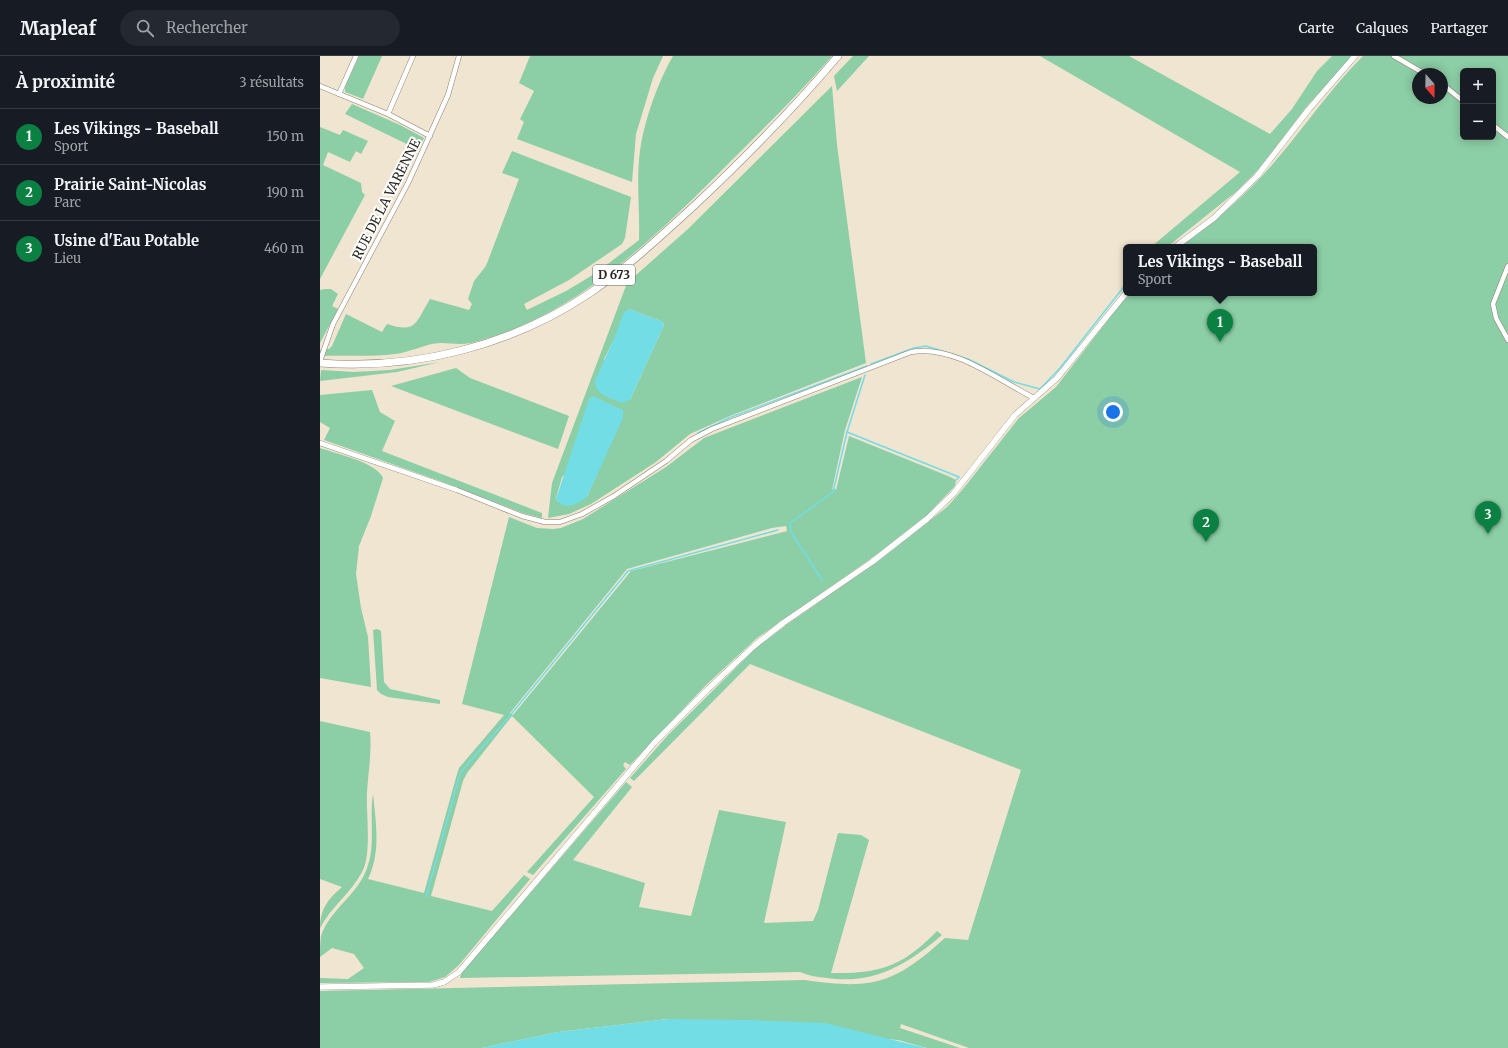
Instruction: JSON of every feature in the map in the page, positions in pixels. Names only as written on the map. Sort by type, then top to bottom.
[{"type":"main road","name":"D 673","points":[[320,362],[343,364],[383,363],[448,354],[502,338],[537,323],[564,309],[607,281],[657,240],[734,168],[810,89],[838,56]]},
{"type":"street","points":[[339,94],[356,56]]},
{"type":"street","points":[[388,114],[413,56]]},
{"type":"street","name":"RUE DE LA VARENNE","points":[[320,362],[333,324],[408,183],[430,136],[448,95],[459,56]]},
{"type":"street","points":[[1179,244],[1214,218],[1257,176],[1309,109],[1355,56]]},
{"type":"street","points":[[1394,56],[1415,68]]},
{"type":"street","points":[[320,86],[388,114],[430,136]]},
{"type":"street","points":[[1448,89],[1460,99]]},
{"type":"street","points":[[1496,127],[1508,137]]},
{"type":"street","points":[[1508,266],[1493,304],[1496,318],[1508,340]]},
{"type":"street","points":[[320,987],[433,985],[444,982],[459,972],[654,743],[708,688],[754,646],[783,623],[872,562],[927,519],[953,494],[1001,431],[1034,398],[1057,378],[1124,296]]},
{"type":"street","points":[[320,443],[457,490],[522,516],[545,522],[560,522],[582,514],[614,496],[666,461],[691,440],[712,429],[911,352],[933,351],[975,365],[1034,398]]},
{"type":"green space","points":[[359,56],[382,56],[363,99],[345,92],[345,87]]},
{"type":"green space","points":[[530,56],[663,56],[653,78],[636,134],[632,182],[517,139],[524,122],[520,119],[534,91],[519,83]]},
{"type":"green space","points":[[673,56],[832,56],[769,123],[673,218],[612,270],[580,294],[546,314],[510,331],[471,343],[435,343],[406,352],[386,355],[320,356],[320,350],[329,349],[332,346],[346,314],[382,332],[387,324],[404,328],[410,327],[418,320],[430,299],[469,310],[472,304],[468,299],[474,281],[486,266],[519,179],[502,173],[512,151],[631,197],[625,238],[622,244],[569,280],[524,304],[527,310],[566,291],[596,273],[639,240],[638,173],[642,139],[652,102],[667,66]]},
{"type":"green space","points":[[853,56],[869,56],[837,91],[834,76]]},
{"type":"green space","points":[[1040,56],[1129,56],[1270,134],[1292,109],[1317,71],[1332,56],[1352,56],[1308,105],[1257,171],[1237,191],[1171,244],[1155,244],[1240,172]]},
{"type":"green space","points":[[1363,56],[1508,56],[1508,1048],[969,1048],[901,1024],[900,1028],[960,1048],[927,1048],[898,1040],[668,1019],[558,1032],[482,1048],[320,1048],[320,991],[805,980],[848,984],[866,983],[881,980],[896,974],[911,965],[945,938],[968,940],[1021,770],[750,664],[634,781],[630,778],[669,734],[757,647],[878,561],[947,507],[1019,418],[1056,387],[1128,296],[1317,296],[1317,244],[1184,244],[1219,217],[1243,195],[1288,146],[1329,94]]},
{"type":"green space","points":[[832,86],[837,145],[866,363],[730,416],[690,434],[656,462],[591,504],[569,514],[548,518],[552,483],[627,283],[688,229]],"holes":[[[629,309],[663,322],[664,325],[630,400],[604,359]],[[623,414],[587,497],[558,502],[556,498],[562,477]]]},
{"type":"green space","points":[[352,104],[400,125],[424,138],[419,150],[345,114]]},
{"type":"green space","points":[[320,127],[340,135],[343,130],[368,141],[361,154],[356,151],[350,162],[328,152],[323,165],[361,183],[362,192],[365,195],[320,279]]},
{"type":"green space","points":[[331,289],[338,294],[332,306],[338,309],[320,343],[320,290]]},
{"type":"green space","points":[[440,362],[397,372],[320,381],[321,370],[354,372],[390,370]]},
{"type":"green space","points":[[456,368],[470,378],[569,416],[558,449],[391,386]]},
{"type":"green space","points":[[862,377],[845,430],[832,490],[834,488],[836,490],[849,436],[948,476],[956,480],[955,486],[926,516],[876,555],[757,638],[707,684],[630,765],[625,762],[623,765],[626,769],[533,875],[527,872],[594,797],[512,716],[467,773],[463,781],[431,896],[492,911],[524,875],[530,879],[459,965],[445,977],[429,982],[320,983],[320,978],[348,979],[364,968],[354,954],[332,948],[320,957],[320,944],[325,926],[363,878],[367,868],[370,859],[372,841],[373,794],[376,848],[375,858],[368,879],[424,893],[459,768],[504,715],[462,704],[509,517],[537,528],[561,528],[583,519],[666,467],[704,438]],"holes":[[[786,526],[787,531],[631,571],[513,715],[510,713],[627,569],[772,528]]]},
{"type":"green space","points":[[372,390],[380,412],[395,421],[382,451],[542,513],[542,518],[523,513],[440,481],[324,440],[330,428],[320,422],[320,395]]},
{"type":"green space","points":[[320,448],[355,459],[373,467],[383,478],[371,516],[359,546],[356,574],[361,608],[368,637],[371,687],[320,678]]},
{"type":"green space","points":[[377,629],[381,631],[384,682],[390,689],[440,700],[440,704],[388,697],[381,694],[377,690],[373,630]]},
{"type":"green space","points":[[320,721],[370,732],[371,748],[367,793],[368,845],[365,864],[357,880],[330,913],[320,928],[323,910],[329,900],[342,887],[320,879]]},
{"type":"green space","points":[[626,782],[632,787],[573,860],[645,883],[639,907],[691,916],[719,810],[786,822],[764,923],[813,921],[818,910],[838,833],[861,835],[869,840],[831,973],[863,972],[890,966],[913,952],[937,931],[942,935],[903,963],[875,975],[860,978],[827,978],[800,972],[460,978],[462,972]]},
{"type":"water","points":[[629,309],[663,322],[664,325],[630,400],[622,403],[608,398],[600,393],[595,386],[595,381],[624,312]]},
{"type":"water","points":[[593,396],[623,410],[623,418],[587,497],[571,506],[563,505],[556,499],[589,399]]},
{"type":"water","points":[[668,1019],[825,1023],[926,1048],[482,1048],[558,1032]]},
{"type":"waterway","points":[[871,364],[914,348],[926,346],[968,359],[1014,382],[1040,389],[1060,368],[1123,288]]},
{"type":"waterway","points":[[698,433],[729,418],[867,366]]},
{"type":"waterway","points":[[822,580],[791,532],[790,523],[833,492],[847,432],[865,375]]},
{"type":"waterway","points":[[847,432],[959,477],[956,480]]},
{"type":"waterway","points":[[426,897],[460,773],[508,718],[628,571],[778,530]]},
{"type":"place","name":"Les Vikings - Baseball","points":[[1220,342]]},
{"type":"place","name":"Usine d'Eau Potable","points":[[1488,534]]},
{"type":"place","name":"Prairie Saint-Nicolas","points":[[1206,542]]}]
